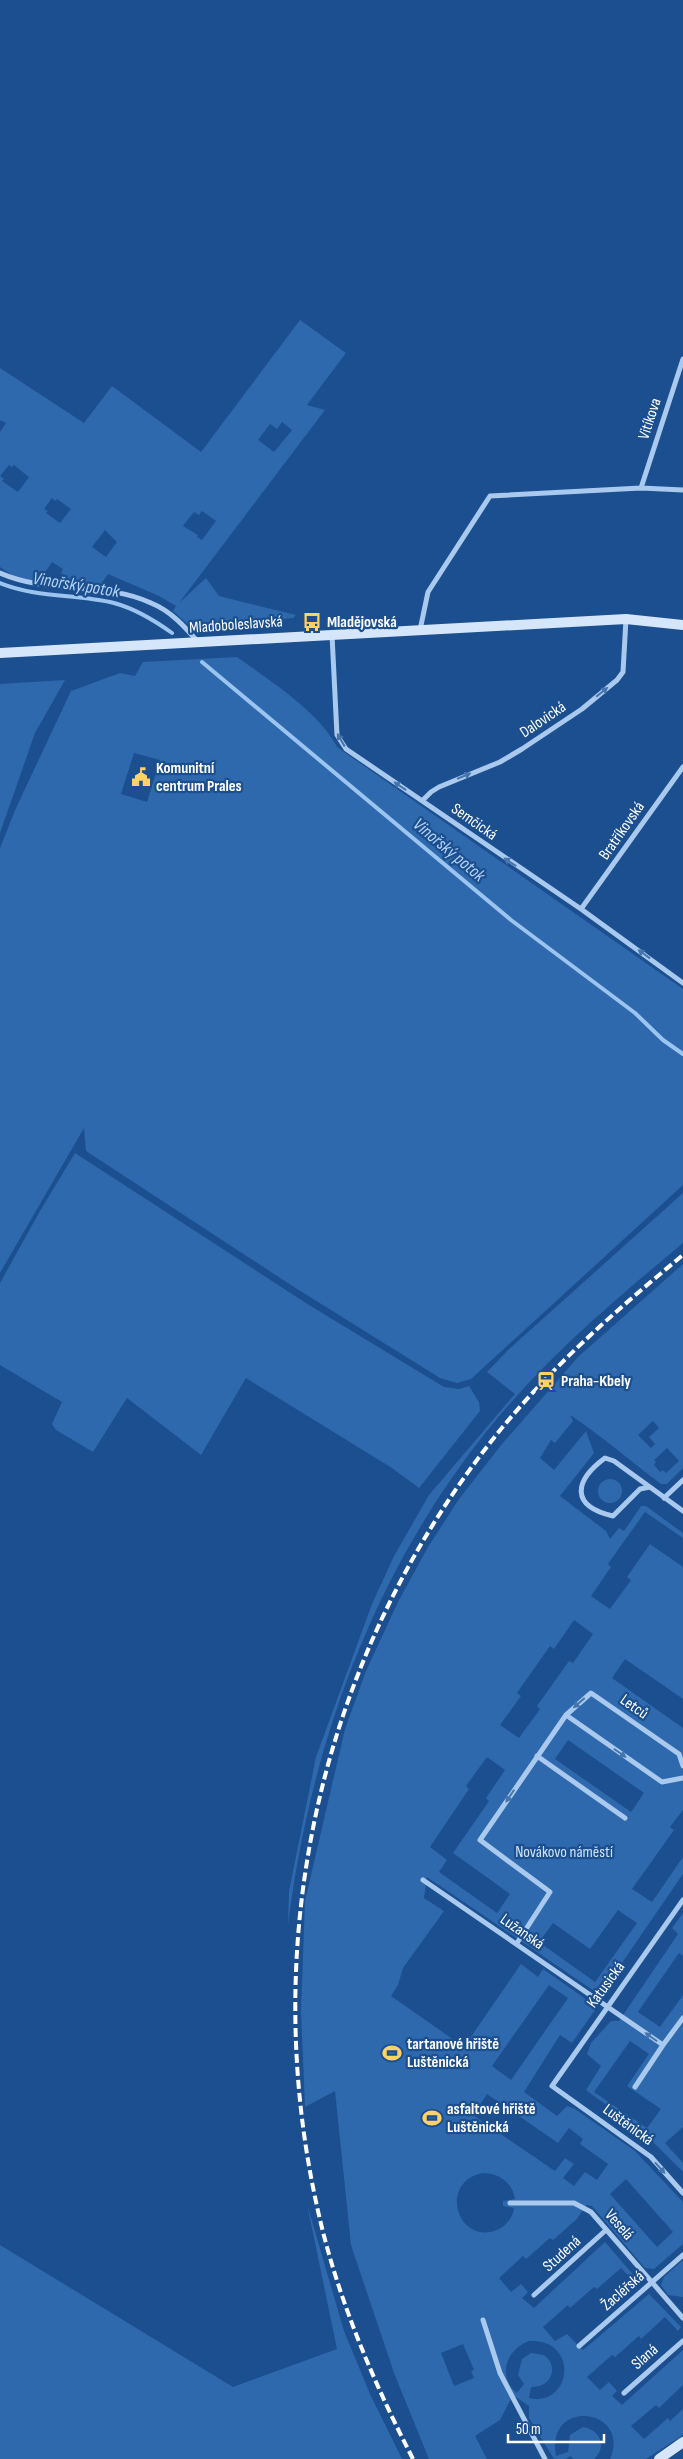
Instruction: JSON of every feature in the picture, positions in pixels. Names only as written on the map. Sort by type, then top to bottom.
[{"type":"main road","name":"Mladoboleslavská","points":[[0,653],[626,619],[683,625]]},
{"type":"main road","points":[[659,2459],[683,2442]]},
{"type":"street","name":"Vitíkova","points":[[641,488],[683,359]]},
{"type":"street","points":[[420,630],[428,592],[490,496],[641,488],[683,490]]},
{"type":"street","points":[[0,573],[20,582],[50,588],[123,594],[151,602],[181,623],[199,643]]},
{"type":"street","name":"Dalovická","points":[[423,800],[439,787],[500,762],[522,749],[582,708],[623,672],[626,619]]},
{"type":"street","name":"Semčická","points":[[332,635],[337,735],[346,749],[582,910],[683,983]]},
{"type":"street","name":"Bratříkovská","points":[[582,910],[683,767]]},
{"type":"street","points":[[650,1487],[640,1489],[613,1516],[593,1510],[582,1497],[581,1490],[582,1482],[590,1470],[605,1458],[614,1461],[650,1487],[664,1498],[683,1511]]},
{"type":"street","points":[[664,1498],[683,1480]]},
{"type":"street","name":"Letců","points":[[537,1756],[566,1715],[591,1693],[679,1754],[683,1766]]},
{"type":"street","points":[[566,1715],[662,1782],[683,1778]]},
{"type":"street","points":[[516,1943],[550,1892],[480,1840],[537,1756],[625,1818]]},
{"type":"street","name":"Lužanská","points":[[423,1880],[663,2045]]},
{"type":"street","name":"Katusická","points":[[552,2086],[607,2005],[683,1900]]},
{"type":"street","points":[[635,2087],[683,2018]]},
{"type":"street","name":"Luštěnická","points":[[552,2086],[651,2158],[683,2193]]},
{"type":"street","name":"Veselá","points":[[510,2203],[574,2203],[591,2212],[683,2318]]},
{"type":"street","name":"Studená","points":[[534,2296],[606,2230]]},
{"type":"street","name":"Žacléřská","points":[[579,2346],[683,2255]]},
{"type":"street","points":[[483,2320],[500,2373],[545,2459]]},
{"type":"street","name":"Slaná","points":[[624,2393],[683,2341]]},
{"type":"green space","points":[[300,320],[346,353],[307,405],[325,410],[179,603],[206,578],[219,596],[296,615],[293,618],[191,627],[173,611],[176,606],[159,596],[108,574],[99,587],[60,585],[22,579],[0,567],[0,476],[0,432],[6,423],[0,420],[0,368],[84,423],[112,386],[201,452]],"holes":[[[282,422],[292,430],[274,452],[258,440],[270,424],[277,429]],[[9,465],[12,467],[14,465],[29,477],[18,492],[2,481],[4,479],[0,476]],[[52,498],[55,501],[57,499],[71,509],[60,523],[46,513],[48,511],[44,509]],[[202,511],[216,521],[202,540],[197,537],[198,535],[183,526],[194,512],[199,515]],[[105,530],[117,542],[106,557],[92,547]],[[52,562],[63,569],[61,573],[67,577],[64,584],[60,582],[59,584],[51,583],[42,577]]]},
{"type":"green space","points":[[237,657],[306,709],[329,734],[337,747],[683,989],[683,1185],[471,1379],[457,1383],[440,1378],[294,1287],[86,1151],[84,1128],[0,1273],[0,848],[16,808],[71,691],[120,673],[135,676],[143,662]],"holes":[[[134,753],[160,760],[147,802],[121,794]]]},
{"type":"green space","points":[[65,680],[35,733],[0,833],[0,684]]},
{"type":"green space","points":[[75,1153],[309,1305],[444,1387],[459,1389],[469,1386],[479,1402],[480,1411],[419,1488],[392,1468],[246,1378],[201,1455],[127,1398],[93,1452],[56,1430],[52,1424],[62,1402],[0,1365],[0,1283]]},
{"type":"green space","points":[[683,1193],[683,1243],[592,1321],[540,1371],[488,1430],[442,1492],[403,1558],[369,1627],[340,1699],[318,1772],[300,1848],[288,1925],[289,1891],[316,1757],[372,1604],[394,1556],[429,1495],[515,1394],[487,1372],[507,1351]]},
{"type":"green space","name":"Novákovo náměstí","points":[[683,1264],[683,1468],[667,1484],[661,1484],[570,1415],[573,1421],[555,1443],[551,1440],[540,1458],[554,1470],[586,1431],[594,1453],[560,1496],[606,1531],[610,1539],[619,1528],[624,1531],[641,1506],[646,1506],[683,1533],[683,1538],[645,1512],[608,1564],[611,1567],[591,1596],[610,1609],[631,1580],[627,1577],[650,1544],[683,1567],[683,1699],[625,1659],[612,1678],[683,1728],[683,1810],[670,1827],[674,1830],[632,1889],[652,1902],[683,1857],[683,1874],[600,1995],[427,1877],[424,1898],[444,1911],[403,1968],[398,1985],[391,1996],[464,2047],[521,1964],[538,1977],[543,1969],[597,2007],[572,2043],[560,2035],[524,2092],[557,2116],[567,2106],[575,2109],[635,2151],[683,2202],[683,2244],[654,2269],[645,2268],[592,2206],[586,2205],[577,2219],[553,2240],[550,2238],[526,2259],[523,2256],[499,2278],[511,2292],[521,2284],[528,2292],[522,2298],[534,2308],[605,2242],[637,2279],[634,2281],[621,2268],[597,2289],[594,2287],[570,2308],[568,2305],[543,2327],[555,2341],[567,2334],[583,2350],[649,2294],[681,2327],[678,2331],[665,2317],[641,2339],[639,2336],[615,2357],[612,2355],[587,2377],[600,2390],[609,2382],[617,2391],[612,2396],[622,2405],[683,2350],[683,2385],[659,2408],[656,2405],[631,2426],[644,2439],[668,2418],[670,2421],[683,2409],[683,2435],[646,2459],[610,2459],[614,2442],[609,2429],[600,2420],[587,2416],[574,2418],[563,2424],[556,2437],[556,2456],[568,2452],[570,2435],[583,2427],[598,2435],[601,2444],[598,2454],[594,2459],[574,2459],[570,2456],[566,2459],[554,2459],[529,2418],[529,2406],[513,2395],[500,2420],[475,2436],[487,2459],[429,2459],[394,2373],[351,2245],[335,2091],[305,2107],[301,2011],[305,1901],[345,1729],[366,1671],[398,1602],[428,1547],[459,1499],[502,1444],[578,1357]],"holes":[[[653,1421],[659,1428],[649,1437],[655,1444],[651,1448],[638,1435]],[[667,1448],[679,1461],[666,1473],[663,1470],[660,1472],[654,1465],[656,1462],[654,1460]],[[574,1620],[593,1634],[573,1663],[569,1661],[537,1706],[540,1709],[519,1738],[500,1725],[521,1696],[517,1693],[550,1646],[554,1649]],[[568,1740],[644,1793],[631,1812],[555,1759]],[[487,1757],[505,1770],[486,1798],[489,1801],[453,1853],[510,1894],[497,1913],[439,1872],[447,1860],[430,1847],[469,1789],[466,1786]],[[618,1910],[637,1923],[595,1982],[539,1942],[553,1923],[590,1949]],[[549,1985],[568,1998],[511,2080],[492,2066]],[[487,2094],[558,2143],[569,2128],[583,2139],[580,2144],[608,2164],[597,2180],[585,2172],[574,2186],[563,2178],[574,2164],[565,2158],[555,2171],[473,2115]],[[482,2173],[499,2177],[508,2183],[515,2199],[503,2201],[503,2206],[514,2208],[511,2218],[499,2229],[485,2232],[473,2230],[464,2223],[459,2212],[457,2201],[460,2189],[468,2179]],[[626,2179],[673,2232],[657,2247],[610,2194]],[[529,2341],[545,2343],[557,2350],[563,2360],[564,2372],[561,2384],[554,2393],[543,2398],[529,2398],[531,2387],[544,2384],[551,2376],[552,2371],[552,2365],[544,2355],[531,2353],[522,2359],[518,2375],[524,2384],[517,2393],[507,2379],[506,2371],[510,2356],[521,2345]],[[463,2344],[474,2370],[471,2371],[474,2378],[454,2386],[441,2353]]]},
{"type":"green space","points":[[610,1479],[619,1482],[622,1491],[619,1500],[610,1503],[601,1500],[598,1491],[601,1482]]},
{"type":"green space","points":[[683,1913],[683,1956],[679,1953],[638,2012],[660,2027],[683,1995],[683,2127],[665,2143],[683,2163],[683,2172],[644,2133],[586,2090],[601,2066],[587,2054],[591,2043],[611,2021],[619,2021],[678,1934],[672,1928]],"holes":[[[630,2041],[649,2054],[627,2086],[661,2109],[647,2128],[594,2092]]]},
{"type":"green space","points":[[307,2204],[344,2331],[370,2394],[402,2459],[0,2459],[0,2245],[233,2387],[337,2349]]},
{"type":"green space","points":[[683,2260],[683,2297],[668,2295],[661,2285],[664,2277]]},
{"type":"waterway","name":"Vinořský potok","points":[[0,583],[42,594],[114,603],[144,615],[172,633]]},
{"type":"waterway","name":"Vinořský potok","points":[[202,662],[511,920],[635,1013],[663,1040],[683,1054]]},
{"type":"railway","points":[[413,2459],[386,2404],[340,2291],[323,2232],[303,2125],[295,2018],[300,1911],[318,1806],[347,1703],[389,1605],[442,1511],[506,1423],[547,1377],[613,1314],[683,1255]]},
{"type":"place","name":"Mladějovská","points":[[312,622]]},
{"type":"place","name":"Komunitní centrum Prales","points":[[141,777]]},
{"type":"place","name":"Praha-Kbely","points":[[546,1381]]},
{"type":"place","name":"tartanové hřiště Luštěnická","points":[[392,2053]]},
{"type":"place","name":"asfaltové hřiště Luštěnická","points":[[432,2118]]}]
